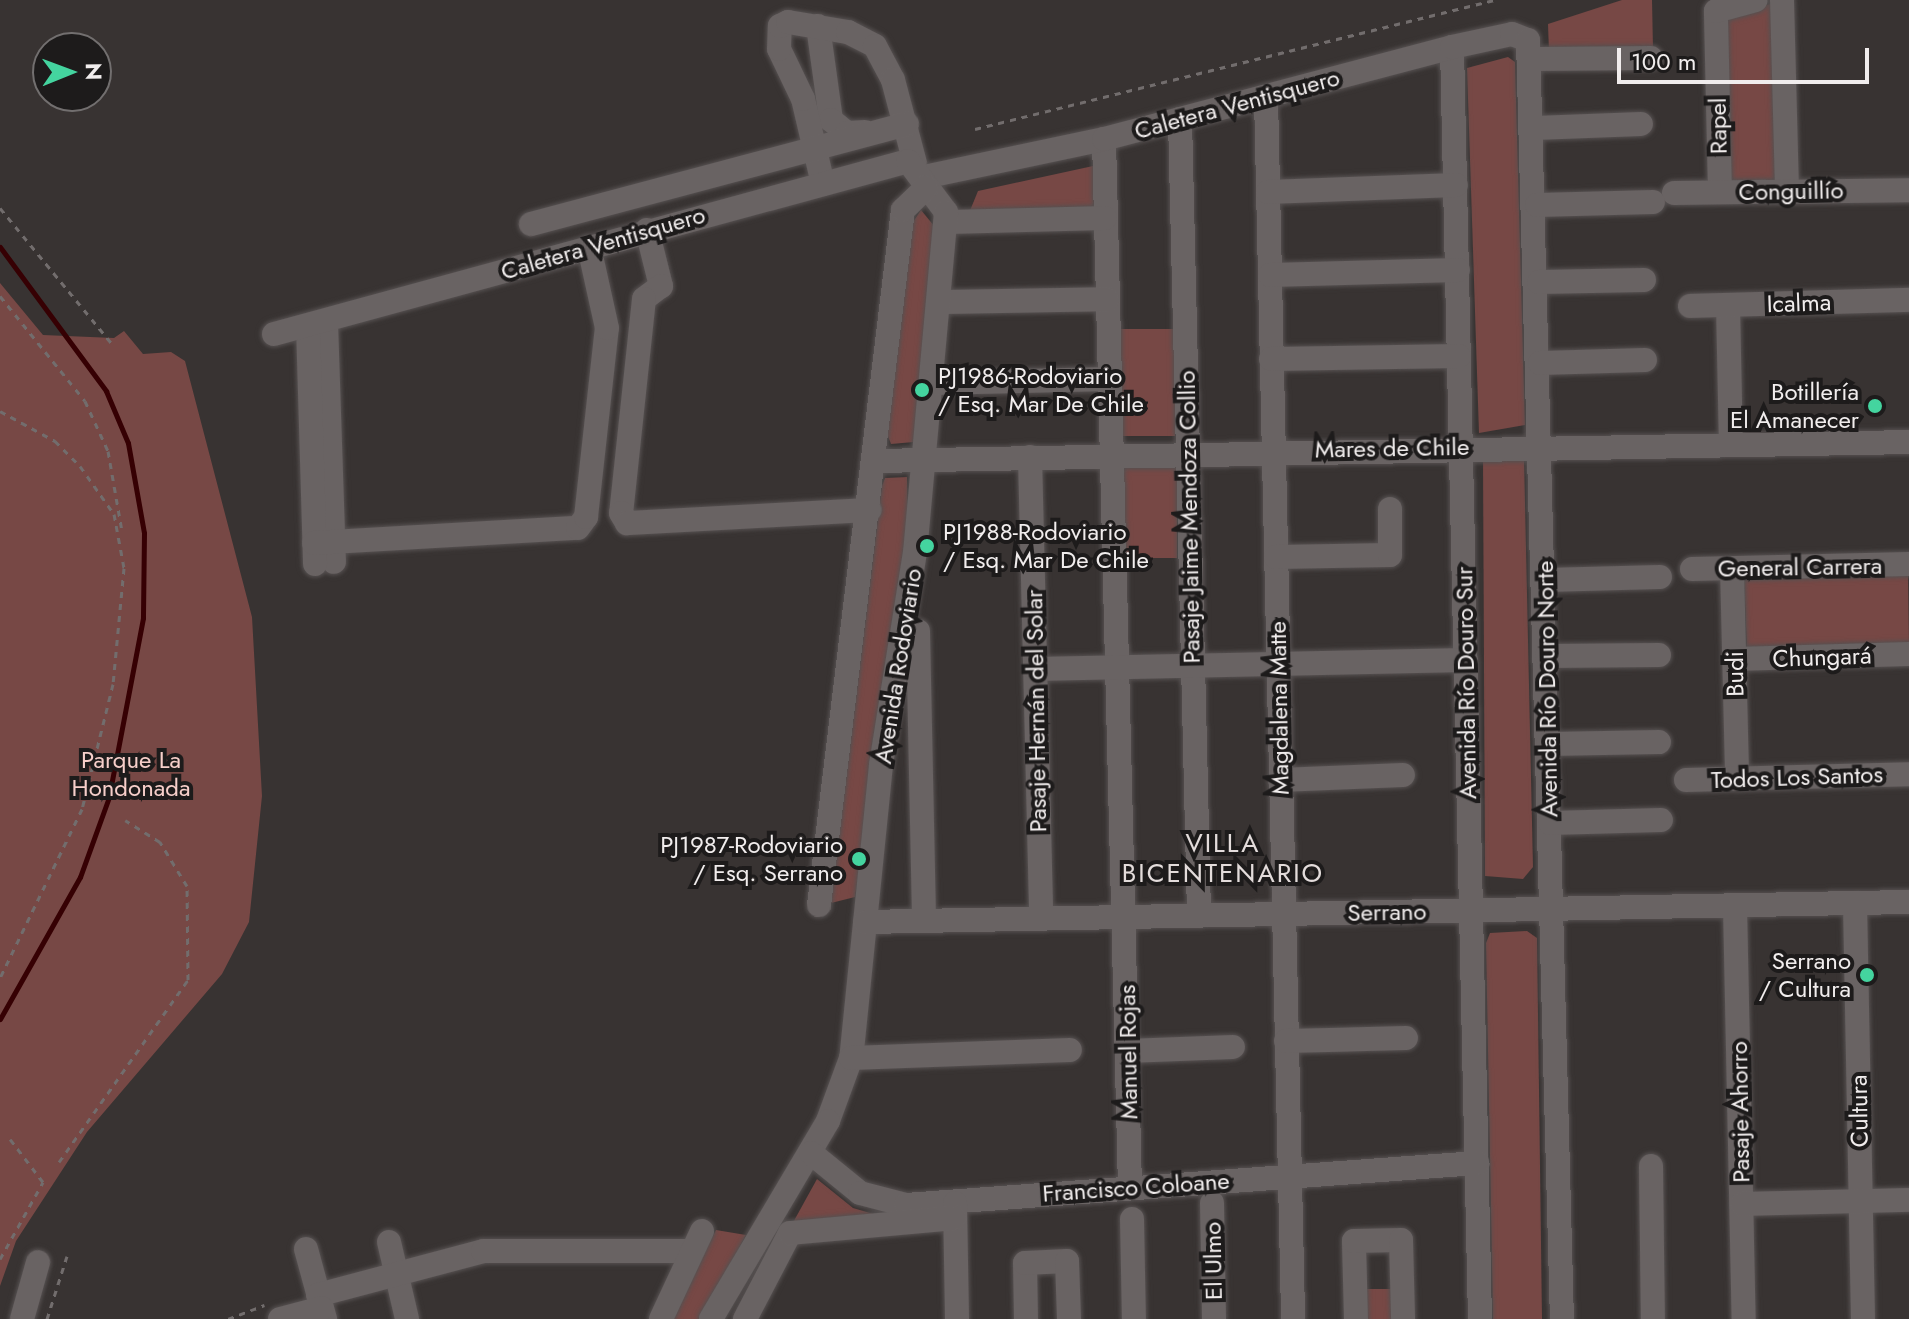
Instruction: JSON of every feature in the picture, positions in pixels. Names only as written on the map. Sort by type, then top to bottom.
[{"type":"street","name":"Rapel","points":[[1720,192],[1716,11],[1756,0]]},
{"type":"street","points":[[1782,0],[1787,191]]},
{"type":"street","points":[[823,184],[778,38],[788,22],[818,26],[875,46],[907,124],[922,176],[948,222],[1105,218]]},
{"type":"street","points":[[818,26],[831,120],[847,133],[877,131]]},
{"type":"street","name":"Caletera Ventisquero","points":[[274,334],[823,184],[922,176],[1104,139],[1512,34],[1528,40],[1534,59]]},
{"type":"street","name":"Avenida Río Douro Sur","points":[[1452,47],[1480,1319]]},
{"type":"street","points":[[1534,59],[1651,58]]},
{"type":"street","name":"Avenida Río Douro Norte","points":[[1534,59],[1562,1319]]},
{"type":"street","name":"Magdalena Matte","points":[[1266,97],[1293,1319]]},
{"type":"street","name":"Pasaje Jaime Mendoza Collio","points":[[1180,119],[1199,915]]},
{"type":"street","points":[[531,224],[907,124]]},
{"type":"street","points":[[1535,128],[1641,124]]},
{"type":"street","name":"Manuel Rojas","points":[[1104,139],[1130,1188]]},
{"type":"street","name":"Avenida Rodoviario","points":[[819,905],[826,749],[870,510],[903,210],[922,176]]},
{"type":"street","points":[[1268,192],[1456,185]]},
{"type":"street","name":"Conguillío","points":[[1537,205],[1720,192],[1909,190]]},
{"type":"street","name":"Avenida Rodoviario","points":[[711,1319],[811,1153],[851,1058],[881,765],[908,623],[948,222]]},
{"type":"street","points":[[647,230],[661,286],[644,299],[621,513],[627,523],[870,510]]},
{"type":"street","points":[[317,324],[324,553],[578,528],[586,517],[607,328],[589,247]]},
{"type":"street","points":[[1270,275],[1458,270]]},
{"type":"street","points":[[1539,282],[1644,280]]},
{"type":"street","points":[[941,302],[1107,299]]},
{"type":"street","name":"Icalma","points":[[1690,306],[1909,300]]},
{"type":"street","points":[[1728,305],[1731,443]]},
{"type":"street","points":[[1271,359],[1459,356]]},
{"type":"street","points":[[1540,363],[1645,360]]},
{"type":"street","points":[[933,383],[1109,379]]},
{"type":"street","name":"Mares de Chile","points":[[875,461],[1542,444],[1909,442]]},
{"type":"street","name":"Pasaje Hernán del Solar","points":[[1030,457],[1041,918]]},
{"type":"street","points":[[1276,557],[1390,555],[1390,509]]},
{"type":"street","name":"General Carrera","points":[[1692,569],[1909,564]]},
{"type":"street","name":"Budi","points":[[1732,568],[1737,779]]},
{"type":"street","points":[[1545,580],[1660,577]]},
{"type":"street","points":[[908,623],[918,624],[924,920]]},
{"type":"street","name":"Chungará","points":[[1734,659],[1909,654]]},
{"type":"street","points":[[1547,656],[1659,655]]},
{"type":"street","points":[[1035,669],[1466,660]]},
{"type":"street","points":[[1548,744],[1659,742]]},
{"type":"street","name":"Todos Los Santos","points":[[1686,780],[1909,774]]},
{"type":"street","points":[[1280,780],[1403,775]]},
{"type":"street","points":[[1550,823],[1661,820]]},
{"type":"street","name":"Serrano","points":[[865,922],[1909,902]]},
{"type":"street","name":"Cultura","points":[[1855,903],[1863,1319]]},
{"type":"street","name":"Pasaje Ahorro","points":[[1735,906],[1744,1319]]},
{"type":"street","points":[[1286,1041],[1406,1038]]},
{"type":"street","points":[[1127,1051],[1233,1047]]},
{"type":"street","points":[[851,1058],[1070,1050]]},
{"type":"street","name":"Francisco Coloane","points":[[811,1153],[874,1200],[955,1209],[1130,1188],[1477,1163]]},
{"type":"street","points":[[1651,1166],[1653,1319]]},
{"type":"street","points":[[1742,1204],[1909,1200]]},
{"type":"street","name":"El Ulmo","points":[[1212,1203],[1214,1319]]},
{"type":"street","points":[[745,1319],[790,1233],[955,1209],[957,1319]]},
{"type":"street","points":[[1132,1219],[1134,1319]]},
{"type":"street","points":[[1356,1319],[1354,1241],[1401,1240],[1403,1319]]},
{"type":"street","points":[[280,1319],[322,1307],[396,1277],[483,1251],[697,1241],[661,1319]]},
{"type":"street","points":[[389,1242],[407,1319]]},
{"type":"street","points":[[306,1249],[322,1307]]},
{"type":"street","points":[[1026,1319],[1025,1263],[1067,1261],[1069,1319]]},
{"type":"street","points":[[22,1319],[38,1262]]},
{"type":"path","points":[[975,129],[1494,0]]},
{"type":"path","points":[[0,208],[112,344]]},
{"type":"path","points":[[0,296],[85,401],[108,451],[122,534],[119,644],[82,809],[0,978]]},
{"type":"path","points":[[0,411],[63,449],[122,534]]},
{"type":"path","points":[[59,1162],[188,980],[187,886],[160,842],[125,820]]},
{"type":"path","points":[[0,1259],[43,1182],[10,1139]]},
{"type":"path","points":[[47,1319],[67,1256]]},
{"type":"green space","points":[[1622,0],[1652,0],[1653,49],[1549,52],[1548,24]]},
{"type":"green space","points":[[1777,2],[1779,181],[1727,182],[1724,18]]},
{"type":"green space","points":[[1508,57],[1515,62],[1525,425],[1479,433],[1467,68]]},
{"type":"green space","points":[[1093,166],[1094,212],[969,213],[978,191]]},
{"type":"green space","points":[[921,210],[939,232],[914,442],[891,444],[886,431],[913,222]]},
{"type":"green space","name":"Parque La Hondonada","points":[[0,283],[43,335],[114,338],[124,331],[143,354],[171,352],[185,361],[252,617],[262,796],[249,922],[222,974],[87,1132],[16,1241],[0,1286]]},
{"type":"green space","points":[[1115,329],[1175,329],[1175,436],[1115,436]]},
{"type":"green space","points":[[1483,457],[1524,457],[1533,867],[1523,879],[1485,876]]},
{"type":"green space","points":[[1117,462],[1177,462],[1177,558],[1117,558]]},
{"type":"green space","points":[[907,477],[908,524],[855,897],[831,903],[882,486],[885,478]]},
{"type":"green space","points":[[1908,569],[1909,647],[1747,651],[1744,574]]},
{"type":"green space","points":[[1527,931],[1537,938],[1542,1319],[1493,1319],[1486,943],[1490,933]]},
{"type":"green space","points":[[817,1179],[853,1208],[887,1218],[790,1228]]},
{"type":"green space","points":[[716,1230],[746,1235],[700,1319],[671,1319]]},
{"type":"green space","points":[[1361,1289],[1400,1289],[1401,1319],[1361,1319]]},
{"type":"waterway","points":[[0,247],[106,391],[128,443],[144,533],[143,618],[109,797],[80,877],[0,1019]]},
{"type":"place","name":"PJ1986-Rodoviario / Esq. Mar De Chile","points":[[922,390]]},
{"type":"place","name":"Botillería El Amanecer","points":[[1875,406]]},
{"type":"place","name":"PJ1988-Rodoviario / Esq. Mar De Chile","points":[[927,546]]},
{"type":"place","name":"PJ1987-Rodoviario / Esq. Serrano","points":[[859,859]]},
{"type":"place","name":"Serrano / Cultura","points":[[1867,975]]},
{"type":"district","name":"VILLA BICENTENARIO","points":[[1223,859]]}]
